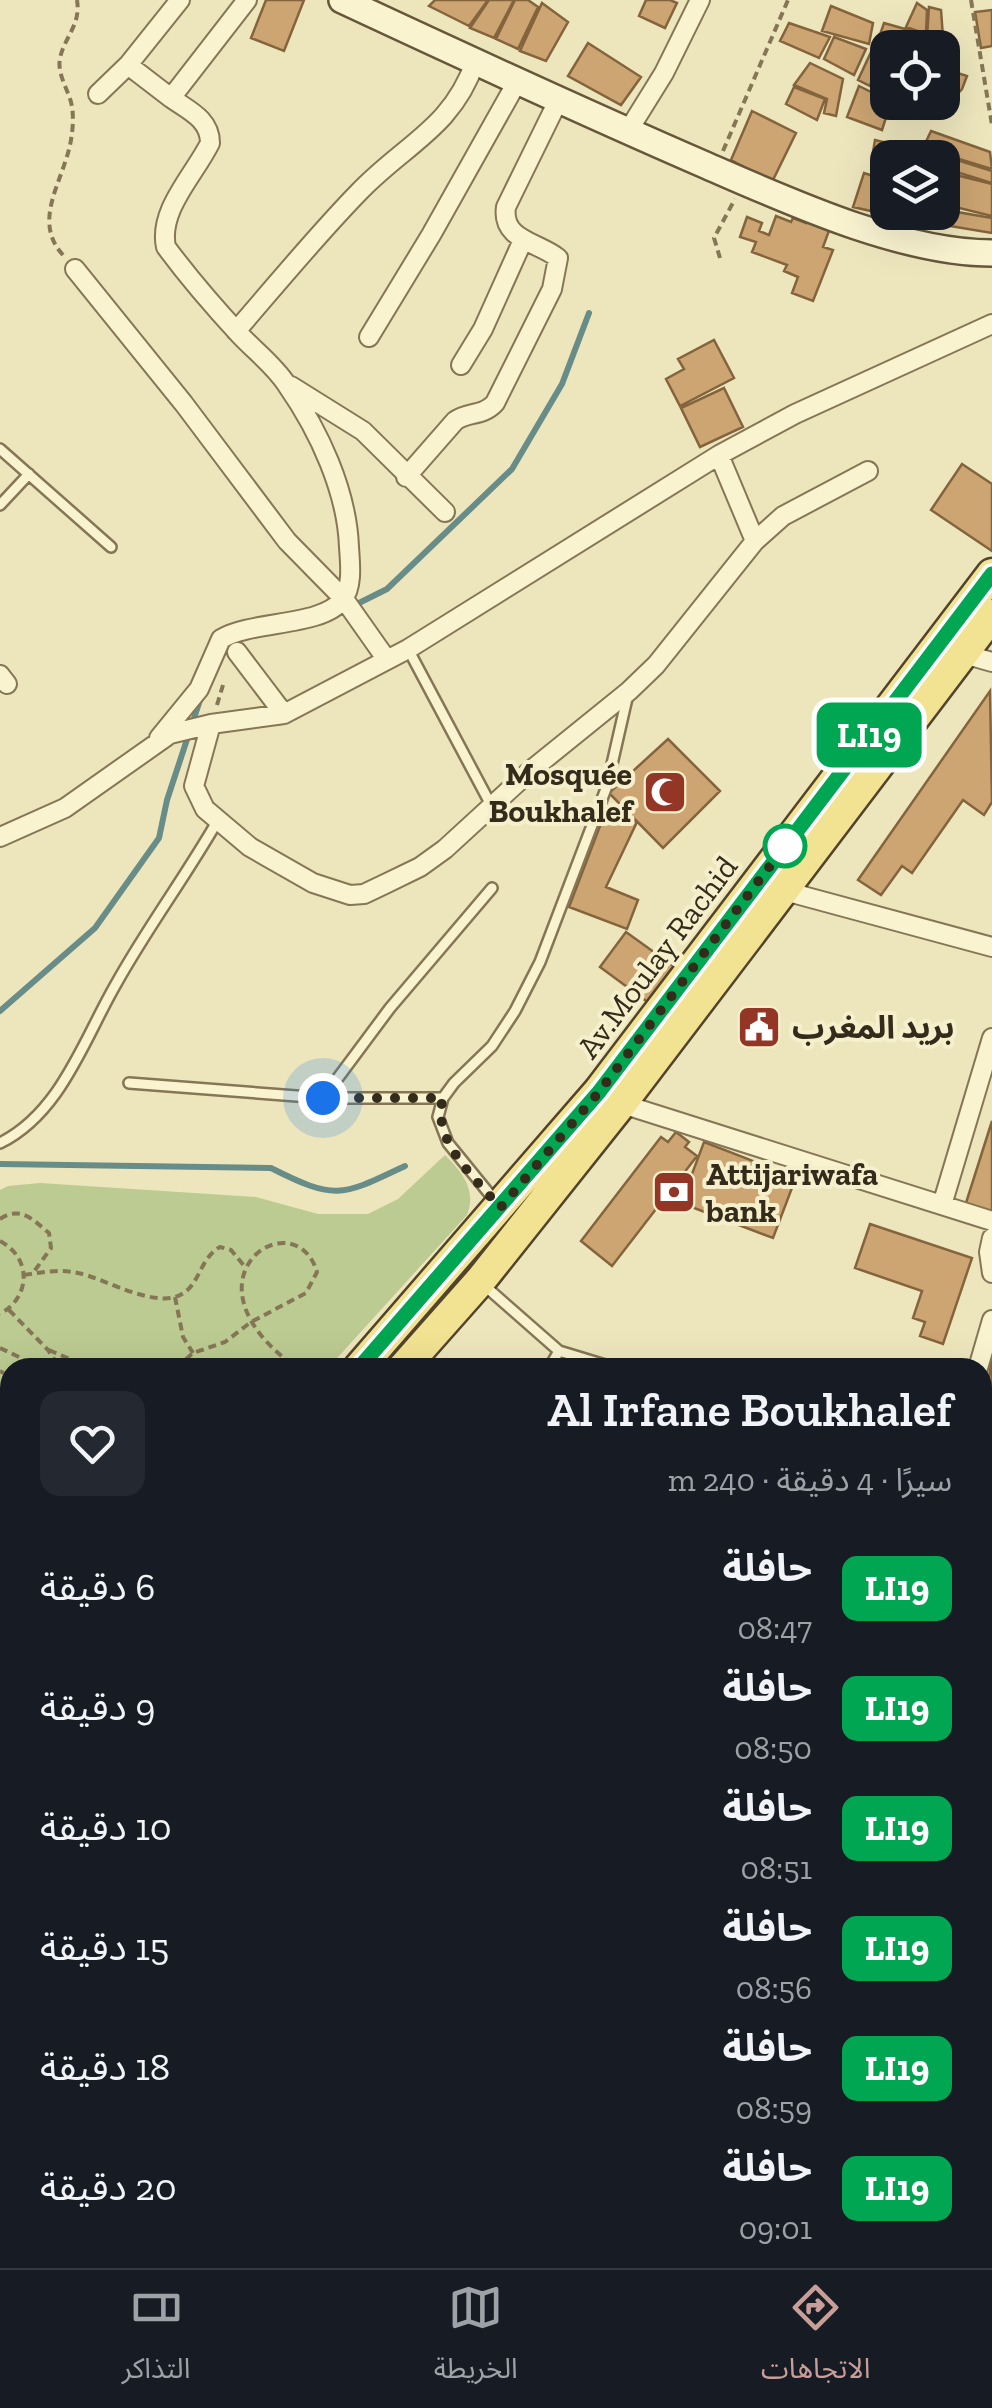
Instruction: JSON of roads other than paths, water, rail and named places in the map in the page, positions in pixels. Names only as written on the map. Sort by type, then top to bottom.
[{"type":"main road","name":"Av.Moulay Rachid","points":[[412,1358],[480,1282],[992,574]]},
{"type":"main road","name":"Av.Moulay Rachid","points":[[368,1358],[500,1208],[610,1098],[978,658],[992,615]]},
{"type":"street","points":[[98,94],[128,65],[180,0]]},
{"type":"street","points":[[171,98],[247,0]]},
{"type":"street","points":[[342,0],[558,101],[796,203],[881,232],[942,247],[992,253]]},
{"type":"street","points":[[628,132],[664,73],[700,0]]},
{"type":"street","points":[[236,330],[356,194],[446,118],[466,88],[475,62]]},
{"type":"street","points":[[128,65],[205,123],[210,142],[168,217],[166,247],[286,382],[363,432],[445,512]]},
{"type":"street","points":[[368,337],[431,236],[517,82]]},
{"type":"street","points":[[406,477],[462,416],[487,412],[495,403],[535,327],[560,264],[553,253],[523,240],[507,224],[506,207],[558,101]]},
{"type":"street","points":[[461,364],[483,330],[523,240]]},
{"type":"street","points":[[75,269],[287,541],[344,598],[387,660]]},
{"type":"street","points":[[0,837],[64,808],[181,730],[284,714],[408,649],[719,455],[795,414],[992,324]]},
{"type":"street","points":[[153,746],[200,689],[222,640],[248,628],[330,611],[344,598],[350,568],[348,521],[328,463],[286,382]]},
{"type":"street","points":[[719,455],[755,540]]},
{"type":"street","points":[[208,725],[194,786],[205,809],[275,863],[324,888],[350,895],[364,894],[420,867],[445,849],[490,806],[628,691],[656,665],[755,540],[783,516],[868,471]]},
{"type":"street","points":[[237,652],[284,714]]},
{"type":"street","points":[[781,890],[992,947]]},
{"type":"street","points":[[942,1204],[992,1038]]},
{"type":"street","points":[[610,1098],[992,1221]]},
{"type":"street","points":[[992,1238],[992,1273]]},
{"type":"street","points":[[981,1358],[992,1320]]},
{"type":"lane","points":[[0,449],[112,547]]},
{"type":"lane","points":[[0,506],[29,474]]},
{"type":"lane","points":[[408,649],[490,806]]},
{"type":"lane","points":[[500,1208],[448,1143],[438,1117],[443,1098],[492,1046],[515,1012],[540,962],[607,786],[628,691]]},
{"type":"lane","points":[[0,1142],[38,1116],[51,1100],[115,984],[218,820]]},
{"type":"lane","points":[[323,1098],[390,1008],[492,888]]},
{"type":"lane","points":[[128,1082],[323,1098],[443,1098]]},
{"type":"lane","points":[[480,1282],[559,1351],[582,1358]]},
{"type":"lane","points":[[555,1358],[559,1351]]},
{"type":"waterway","points":[[351,607],[387,589],[512,469],[562,384],[589,313]]},
{"type":"waterway","points":[[0,1011],[95,928],[159,838],[167,800],[201,697]]},
{"type":"waterway","points":[[0,1164],[271,1168],[310,1186],[339,1191],[367,1184],[405,1166]]},
{"type":"place","name":"Mosquée Boukhalef","points":[[665,792]]},
{"type":"place","name":"بريد المغرب","points":[[759,1027]]},
{"type":"place","name":"Attijariwafa bank","points":[[674,1192]]}]
